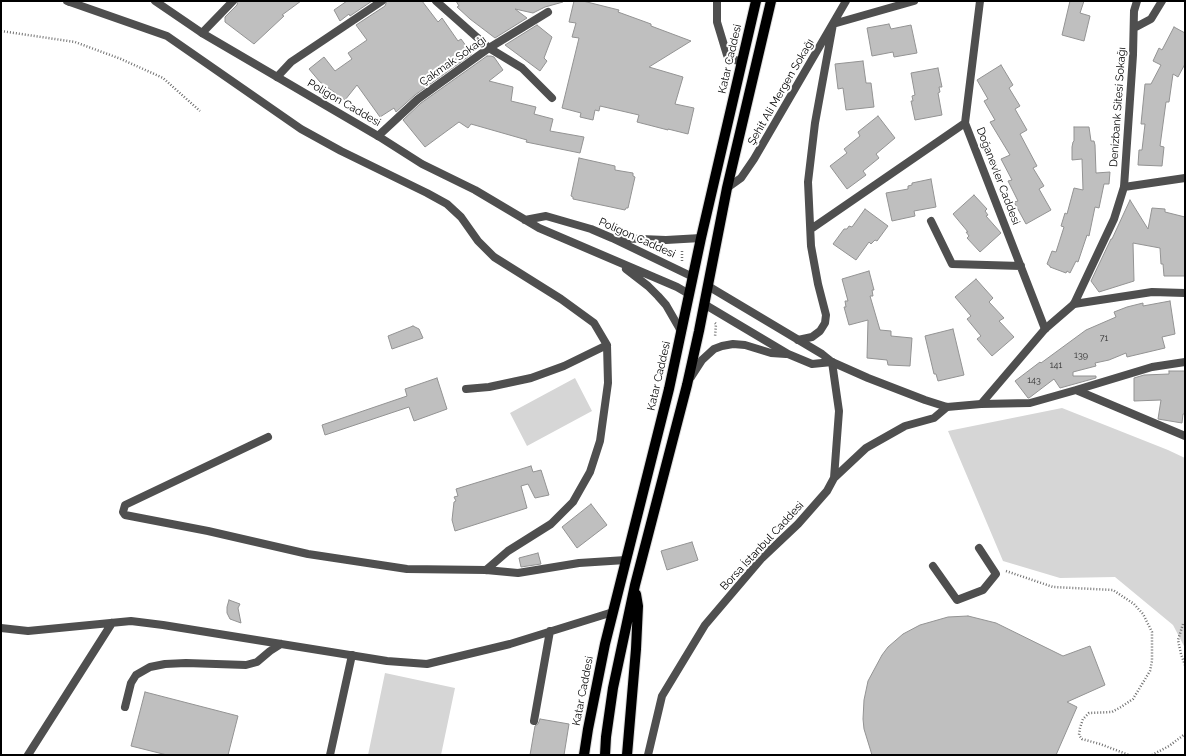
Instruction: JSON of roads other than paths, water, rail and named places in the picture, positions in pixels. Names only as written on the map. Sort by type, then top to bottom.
[{"type":"main road","name":"Katar Caddesi","points":[[584,755],[592,706],[605,644],[669,389],[701,238],[756,1]]},
{"type":"main road","points":[[605,755],[613,688],[635,585],[687,385],[727,188],[771,1]]},
{"type":"main road","points":[[742,62],[756,64]]},
{"type":"main road","points":[[693,277],[708,286]]},
{"type":"main road","points":[[689,294],[704,304]]},
{"type":"main road","points":[[627,755],[636,649],[638,606],[635,585]]},
{"type":"street","points":[[69,1],[167,36],[248,94],[301,129],[341,151],[447,204],[461,217],[478,241],[494,257],[561,299],[594,323],[607,345],[608,383],[600,441],[590,472],[573,502],[550,524],[508,552],[486,570]]},
{"type":"street","name":"Poligon Caddesi","points":[[155,1],[202,33],[378,136],[422,164],[475,190],[539,228],[617,263],[677,287],[689,294]]},
{"type":"street","points":[[202,33],[233,1]]},
{"type":"street","points":[[277,77],[291,62],[382,1]]},
{"type":"street","points":[[436,1],[489,48],[522,68],[552,98]]},
{"type":"street","points":[[717,1],[717,22],[727,55],[734,60],[742,62]]},
{"type":"street","name":"Şehit Ali Mergen Sokağı","points":[[727,188],[741,178],[754,159],[846,1]]},
{"type":"street","points":[[798,340],[812,337],[820,331],[826,315],[818,284],[811,246],[808,182],[817,116],[833,24],[914,1]]},
{"type":"street","name":"Doğanevler Caddesi","points":[[980,1],[966,123],[1045,329]]},
{"type":"street","name":"Denizbank Sitesi Sokağı","points":[[1074,304],[1114,220],[1124,187],[1134,11],[1137,1]]},
{"type":"street","points":[[1134,28],[1151,19],[1162,1]]},
{"type":"street","name":"Çakmak Sokağı","points":[[378,136],[418,99],[489,48],[548,12]]},
{"type":"street","points":[[811,229],[966,123]]},
{"type":"street","points":[[1124,187],[1185,178]]},
{"type":"street","name":"Poligon Caddesi","points":[[525,220],[546,216],[591,229],[693,277]]},
{"type":"street","points":[[931,221],[952,264],[1021,266]]},
{"type":"street","points":[[612,238],[666,240],[701,238]]},
{"type":"street","points":[[617,263],[648,286],[658,296],[666,305],[681,331]]},
{"type":"street","points":[[708,286],[822,354],[832,362],[903,392],[947,407],[981,404],[1030,403],[1152,367],[1185,362]]},
{"type":"street","points":[[981,404],[1045,329],[1074,304],[1152,292],[1185,293]]},
{"type":"street","points":[[704,304],[788,354],[812,364],[832,362]]},
{"type":"street","points":[[687,385],[702,360],[714,349],[722,346],[733,344],[745,345],[771,353],[788,354]]},
{"type":"street","points":[[466,389],[489,387],[531,378],[564,366],[607,345]]},
{"type":"street","name":"Borsa İstanbul Caddesi","points":[[648,755],[662,696],[705,625],[762,558],[798,524],[827,490],[834,478],[839,411],[832,362]]},
{"type":"street","points":[[1076,390],[1185,436]]},
{"type":"street","points":[[834,478],[866,448],[905,426],[934,418],[947,407]]},
{"type":"street","points":[[268,437],[125,505],[123,512],[125,515],[208,531],[308,554],[408,568],[486,570],[518,573],[579,563],[626,560]]},
{"type":"street","points":[[934,566],[957,600],[983,590],[996,574],[979,548]]},
{"type":"street","points":[[1,628],[28,631],[131,621],[388,661],[428,664],[510,644],[613,612]]},
{"type":"street","points":[[28,755],[112,623]]},
{"type":"street","points":[[534,721],[550,631]]},
{"type":"street","points":[[124,707],[131,683],[136,675],[150,667],[186,662],[246,665],[257,662],[281,644]]},
{"type":"street","points":[[330,755],[352,655]]}]
